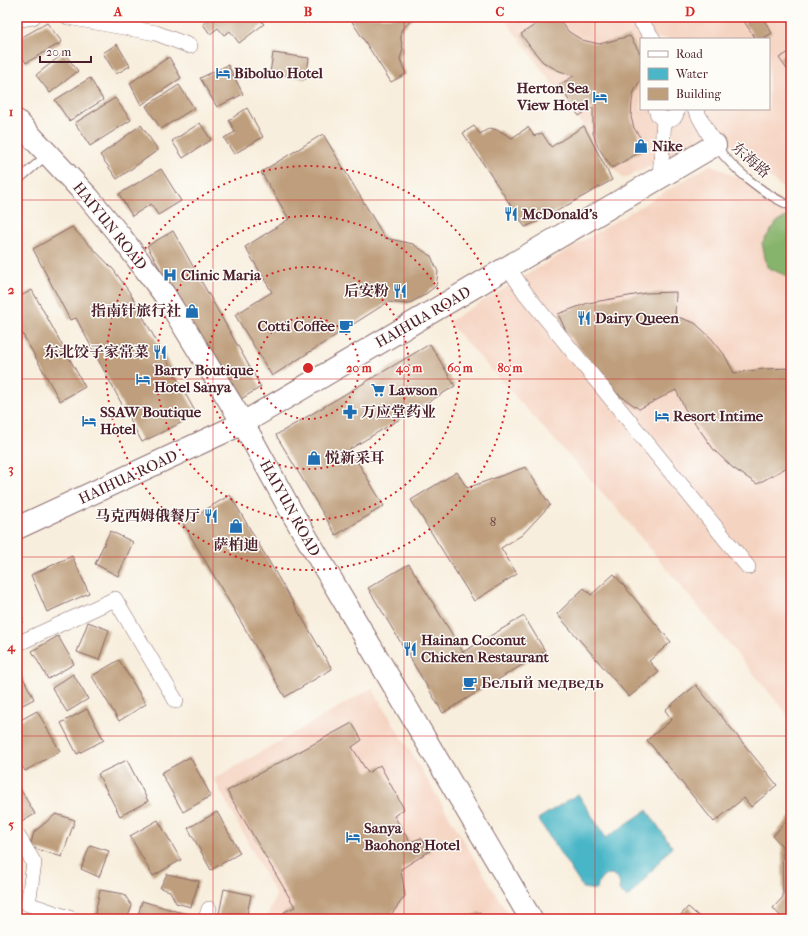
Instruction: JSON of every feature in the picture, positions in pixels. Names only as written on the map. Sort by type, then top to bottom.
[{"type":"street","points":[[17,20],[33,17]]},
{"type":"street","points":[[68,17],[158,33],[190,46]]},
{"type":"street","points":[[638,17],[652,38]]},
{"type":"street","points":[[660,177],[660,114],[672,119],[678,110]]},
{"type":"street","points":[[696,110],[715,145]]},
{"type":"street","name":"HAIYUN ROAD","points":[[17,121],[94,204],[164,294],[243,423],[291,512],[531,919]]},
{"type":"street","name":"HAIHUA ROAD","points":[[17,528],[243,423],[715,145]]},
{"type":"street","points":[[508,268],[526,294],[748,567]]},
{"type":"street","points":[[17,644],[115,599],[176,701]]},
{"type":"street","points":[[17,835],[34,863],[28,904],[72,919]]},
{"type":"lane","name":"东海路","points":[[715,145],[726,160],[743,175],[778,201],[791,206]]},
{"type":"lane","points":[[17,181],[48,154]]},
{"type":"shaded area","points":[[503,17],[791,17],[791,195],[717,134],[623,179]]},
{"type":"shaded area","name":"Resort Intime","points":[[711,164],[791,206],[791,719],[618,510],[448,322]]},
{"type":"shaded area","name":"Sanya Baohong Hotel","points":[[372,688],[511,919],[266,919],[276,895],[214,779]]},
{"type":"green space","points":[[791,214],[791,278],[767,267],[762,243],[777,222]]},
{"type":"water","points":[[578,794],[606,838],[647,810],[672,847],[628,898],[619,891],[620,883],[612,874],[601,879],[597,890],[583,888],[538,819]]},
{"type":"building","points":[[212,17],[258,17],[264,24],[239,43],[230,31],[224,35],[218,28],[210,34],[203,24]]},
{"type":"building","points":[[349,17],[414,18],[401,30],[403,49],[400,59],[406,74],[391,82]]},
{"type":"building","points":[[515,17],[528,17],[519,23]]},
{"type":"building","name":"Herton Sea View Hotel","points":[[547,17],[557,17],[569,32],[582,40],[599,44],[630,36],[640,53],[640,81],[634,92],[631,117],[634,128],[647,148],[612,168],[598,147],[593,133],[593,107],[579,116],[559,85],[574,76],[557,70],[543,62],[521,34]]},
{"type":"building","points":[[741,17],[762,17],[772,33],[764,38],[755,38]]},
{"type":"building","points":[[47,23],[62,42],[26,63],[17,48],[17,40]]},
{"type":"building","points":[[117,44],[130,66],[116,74],[103,53]]},
{"type":"building","points":[[791,51],[791,75],[779,58]]},
{"type":"building","points":[[64,53],[78,71],[50,93],[36,75]]},
{"type":"building","points":[[273,53],[309,58],[306,79],[270,73]]},
{"type":"building","points":[[169,57],[181,78],[141,105],[130,83]]},
{"type":"building","points":[[228,65],[243,94],[217,107],[200,78]]},
{"type":"building","points":[[90,78],[103,100],[69,121],[55,100]]},
{"type":"building","points":[[179,85],[194,108],[161,129],[146,106]]},
{"type":"building","points":[[115,98],[131,120],[90,146],[75,123]]},
{"type":"building","points":[[247,108],[263,137],[234,154],[224,138],[235,132],[229,120]]},
{"type":"building","points":[[200,123],[211,140],[183,158],[172,141]]},
{"type":"building","points":[[141,125],[158,150],[117,179],[100,155]]},
{"type":"building","points":[[474,126],[480,134],[490,128],[500,131],[512,138],[528,127],[534,136],[542,133],[551,147],[584,126],[612,180],[541,220],[525,227],[463,133]]},
{"type":"building","points":[[323,134],[385,238],[413,244],[431,256],[438,272],[436,286],[423,296],[408,304],[388,302],[272,376],[235,315],[272,292],[245,247],[289,219],[261,172]]},
{"type":"building","points":[[161,169],[181,201],[158,215],[151,204],[132,216],[119,194]]},
{"type":"building","name":"Barry Boutique Hotel Sanya","points":[[72,227],[113,269],[130,293],[197,415],[142,442],[76,318],[70,320],[33,249]]},
{"type":"building","points":[[173,231],[261,387],[236,402],[147,246]]},
{"type":"building","points":[[32,290],[85,387],[60,401],[17,324],[17,298]]},
{"type":"building","points":[[676,292],[675,316],[695,323],[711,338],[724,354],[734,373],[764,369],[791,368],[791,465],[757,484],[733,468],[714,450],[685,409],[676,390],[639,409],[615,392],[567,333],[558,314],[588,303],[646,293]]},
{"type":"building","points":[[430,344],[455,386],[350,449],[384,506],[336,535],[276,435]]},
{"type":"building","points":[[526,467],[550,505],[522,535],[501,548],[517,574],[474,601],[411,500],[457,472],[467,488]]},
{"type":"building","points":[[230,495],[332,669],[285,697],[183,523]]},
{"type":"building","points":[[110,531],[133,542],[118,576],[95,564]]},
{"type":"building","points":[[72,556],[89,593],[47,612],[31,575]]},
{"type":"building","points":[[409,564],[463,652],[524,616],[545,651],[443,713],[368,588]]},
{"type":"building","points":[[614,574],[671,642],[649,661],[659,672],[629,697],[557,614],[584,588],[591,595]]},
{"type":"building","points":[[17,609],[23,622],[17,625]]},
{"type":"building","points":[[88,622],[109,630],[99,660],[77,652]]},
{"type":"building","points":[[58,636],[74,664],[48,679],[32,651]]},
{"type":"building","points":[[119,660],[146,704],[119,721],[92,676]]},
{"type":"building","points":[[17,666],[34,699],[17,708]]},
{"type":"building","points":[[73,674],[88,699],[67,712],[52,688]]},
{"type":"building","points":[[696,685],[777,785],[751,807],[744,798],[714,822],[647,740],[672,720],[665,710]]},
{"type":"building","points":[[87,709],[104,740],[77,754],[61,723]]},
{"type":"building","points":[[37,711],[60,751],[25,771],[17,757],[17,722]]},
{"type":"building","points":[[352,723],[362,740],[352,747],[368,773],[380,765],[404,809],[394,816],[410,842],[421,838],[430,851],[401,869],[405,896],[388,919],[281,919],[284,912],[295,907],[227,791]]},
{"type":"building","points":[[190,757],[211,796],[183,812],[161,773]]},
{"type":"building","points":[[127,760],[148,801],[120,816],[98,774]]},
{"type":"building","points":[[19,787],[35,814],[20,823],[17,821],[17,789]]},
{"type":"building","points":[[217,812],[240,853],[211,870],[188,828]]},
{"type":"building","points":[[56,814],[75,820],[62,857],[30,847],[34,832]]},
{"type":"building","points":[[791,816],[791,919],[783,919],[773,908],[783,897],[782,846],[773,836]]},
{"type":"building","points":[[158,820],[181,860],[153,876],[130,836]]},
{"type":"building","points":[[90,845],[109,851],[99,877],[81,869]]},
{"type":"building","points":[[167,874],[199,881],[191,907],[176,903],[170,891],[160,888]]},
{"type":"building","points":[[224,889],[251,895],[246,919],[218,919]]},
{"type":"building","points":[[100,890],[124,894],[132,906],[127,919],[94,919]]},
{"type":"building","points":[[142,901],[192,916],[191,919],[137,919]]},
{"type":"building","points":[[688,907],[702,919],[677,919]]},
{"type":"building","points":[[480,912],[483,919],[462,919]]},
{"type":"place","name":"Biboluo Hotel","points":[[223,73]]},
{"type":"place","name":"Herton Sea View Hotel","points":[[600,97]]},
{"type":"place","name":"Nike","points":[[641,146]]},
{"type":"place","name":"McDonald's","points":[[511,214]]},
{"type":"place","name":"Clinic Maria","points":[[170,275]]},
{"type":"place","name":"后安粉","points":[[400,291]]},
{"type":"place","name":"指南针旅行社","points":[[192,311]]},
{"type":"place","name":"Dairy Queen","points":[[584,318]]},
{"type":"place","name":"Cotti Coffee","points":[[346,326]]},
{"type":"place","name":"东北饺子家常菜","points":[[160,352]]},
{"type":"place","name":"Barry Boutique Hotel Sanya","points":[[143,379]]},
{"type":"place","name":"Lawson","points":[[378,390]]},
{"type":"place","name":"万应堂药业","points":[[350,412]]},
{"type":"place","name":"Resort Intime","points":[[662,416]]},
{"type":"place","name":"SSAW Boutique Hotel","points":[[89,421]]},
{"type":"place","name":"悦新采耳","points":[[314,458]]},
{"type":"place","name":"马克西姆俄餐厅","points":[[211,516]]},
{"type":"place","name":"萨柏迪","points":[[236,526]]},
{"type":"place","name":"Hainan Coconut Chicken Restaurant","points":[[410,649]]},
{"type":"place","name":"Белый медведь","points":[[470,683]]},
{"type":"place","name":"Sanya Baohong Hotel","points":[[353,837]]}]
